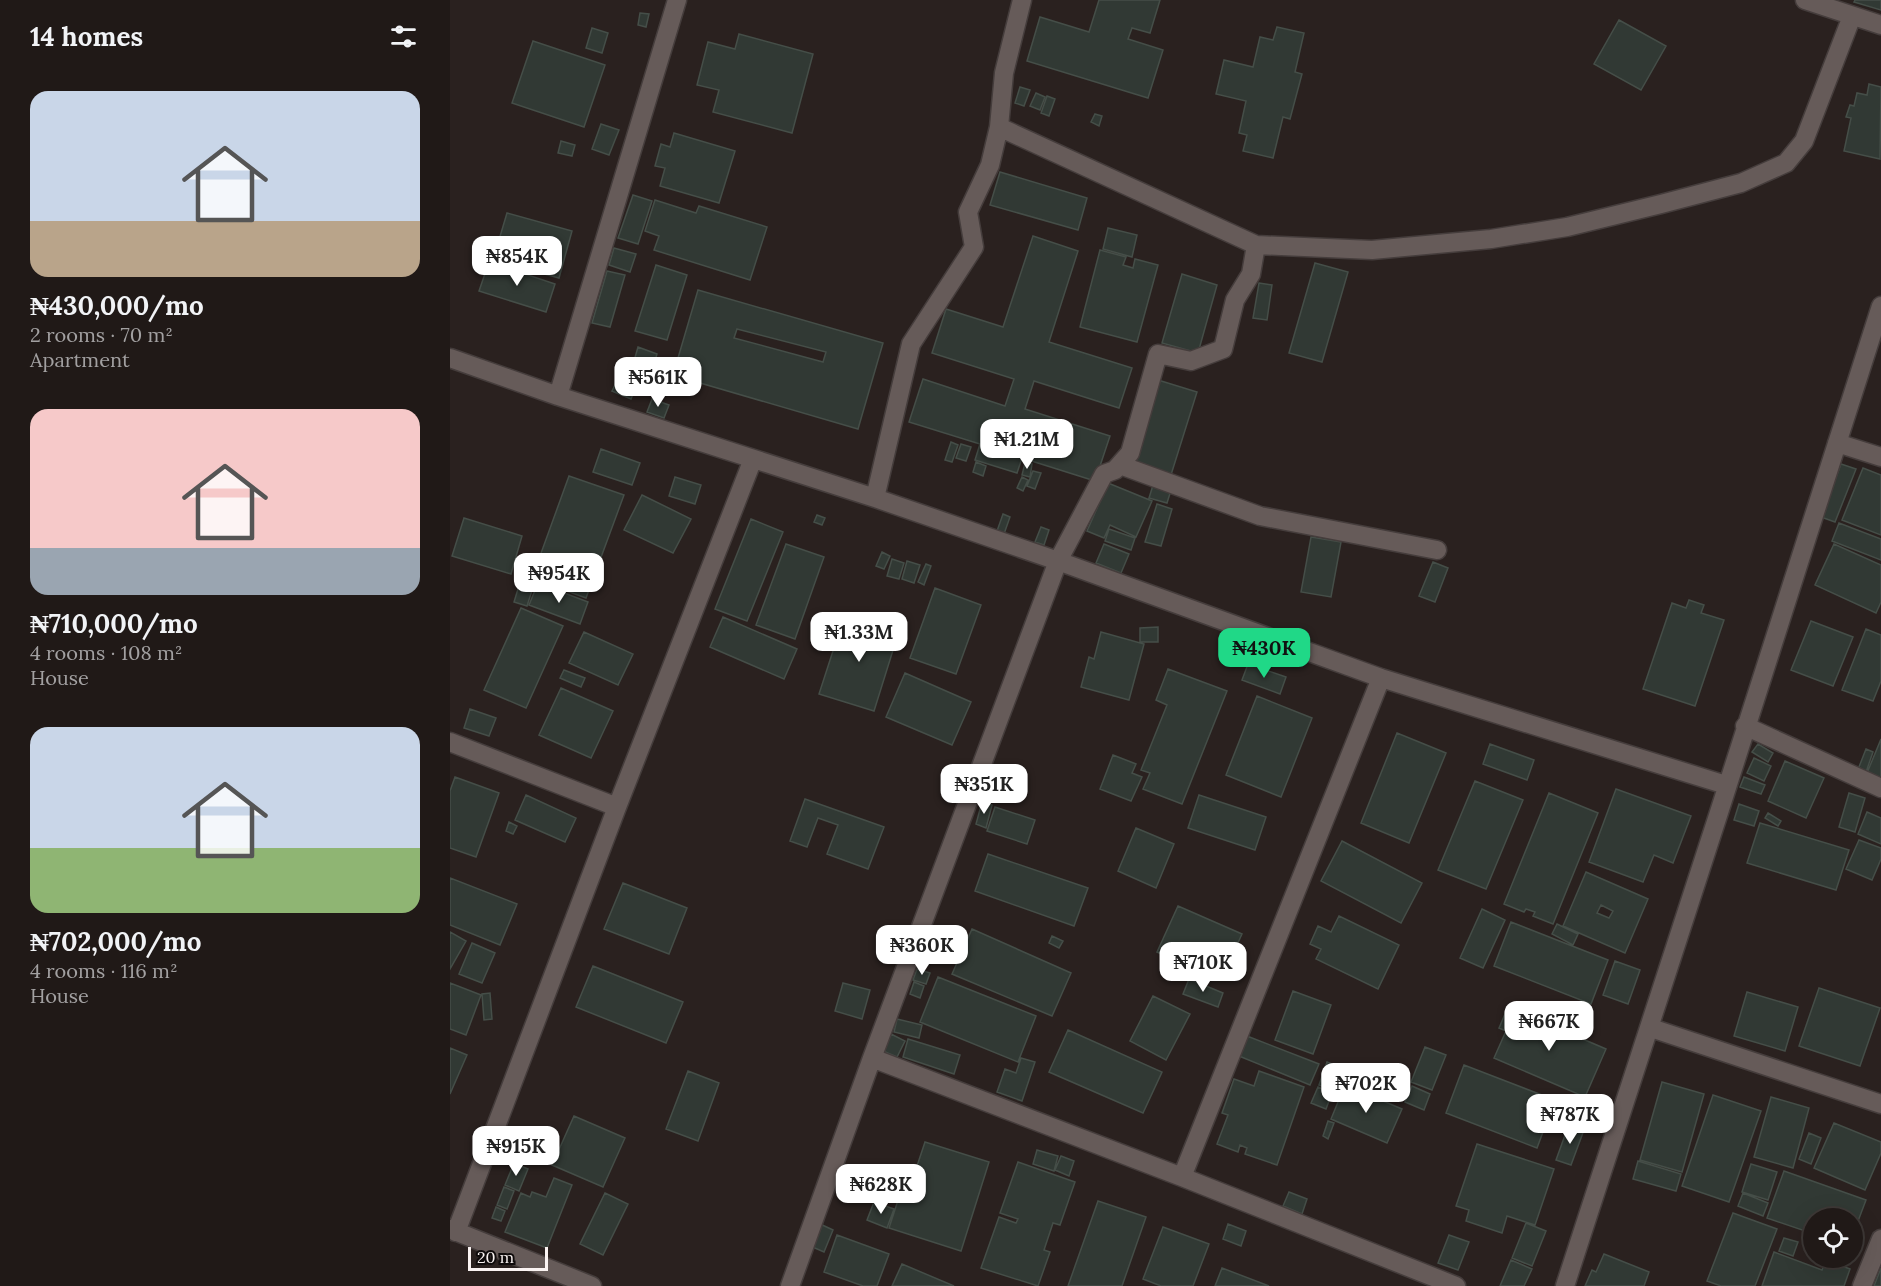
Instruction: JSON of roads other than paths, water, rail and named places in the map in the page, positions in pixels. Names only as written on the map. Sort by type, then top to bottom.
[{"type":"street","points":[[558,396],[677,0]]},
{"type":"street","points":[[874,498],[911,344],[974,247],[968,212],[990,165],[999,126],[1004,73],[1022,0]]},
{"type":"street","points":[[1805,0],[1881,25]]},
{"type":"street","points":[[999,126],[1256,245],[1372,250],[1491,239],[1567,227],[1741,183],[1786,163],[1804,141],[1852,16]]},
{"type":"street","points":[[790,1286],[872,1058],[1058,561],[1104,474],[1115,470],[1130,453],[1158,354],[1191,361],[1224,349],[1235,300],[1251,274],[1256,245]]},
{"type":"street","points":[[1565,1286],[1651,1028],[1726,785],[1881,306]]},
{"type":"street","points":[[450,358],[558,396],[874,498],[1058,561],[1381,678],[1726,785]]},
{"type":"street","points":[[1837,442],[1881,458]]},
{"type":"street","points":[[592,1286],[453,1231],[753,459]]},
{"type":"street","points":[[1120,465],[1260,516],[1437,550]]},
{"type":"street","points":[[1182,1177],[1381,678]]},
{"type":"street","points":[[1745,726],[1881,788]]},
{"type":"street","points":[[450,742],[616,807]]},
{"type":"street","points":[[1651,1028],[1881,1104]]},
{"type":"street","points":[[872,1058],[1182,1177],[1456,1286]]},
{"type":"street","points":[[1862,1286],[1881,1239]]}]
